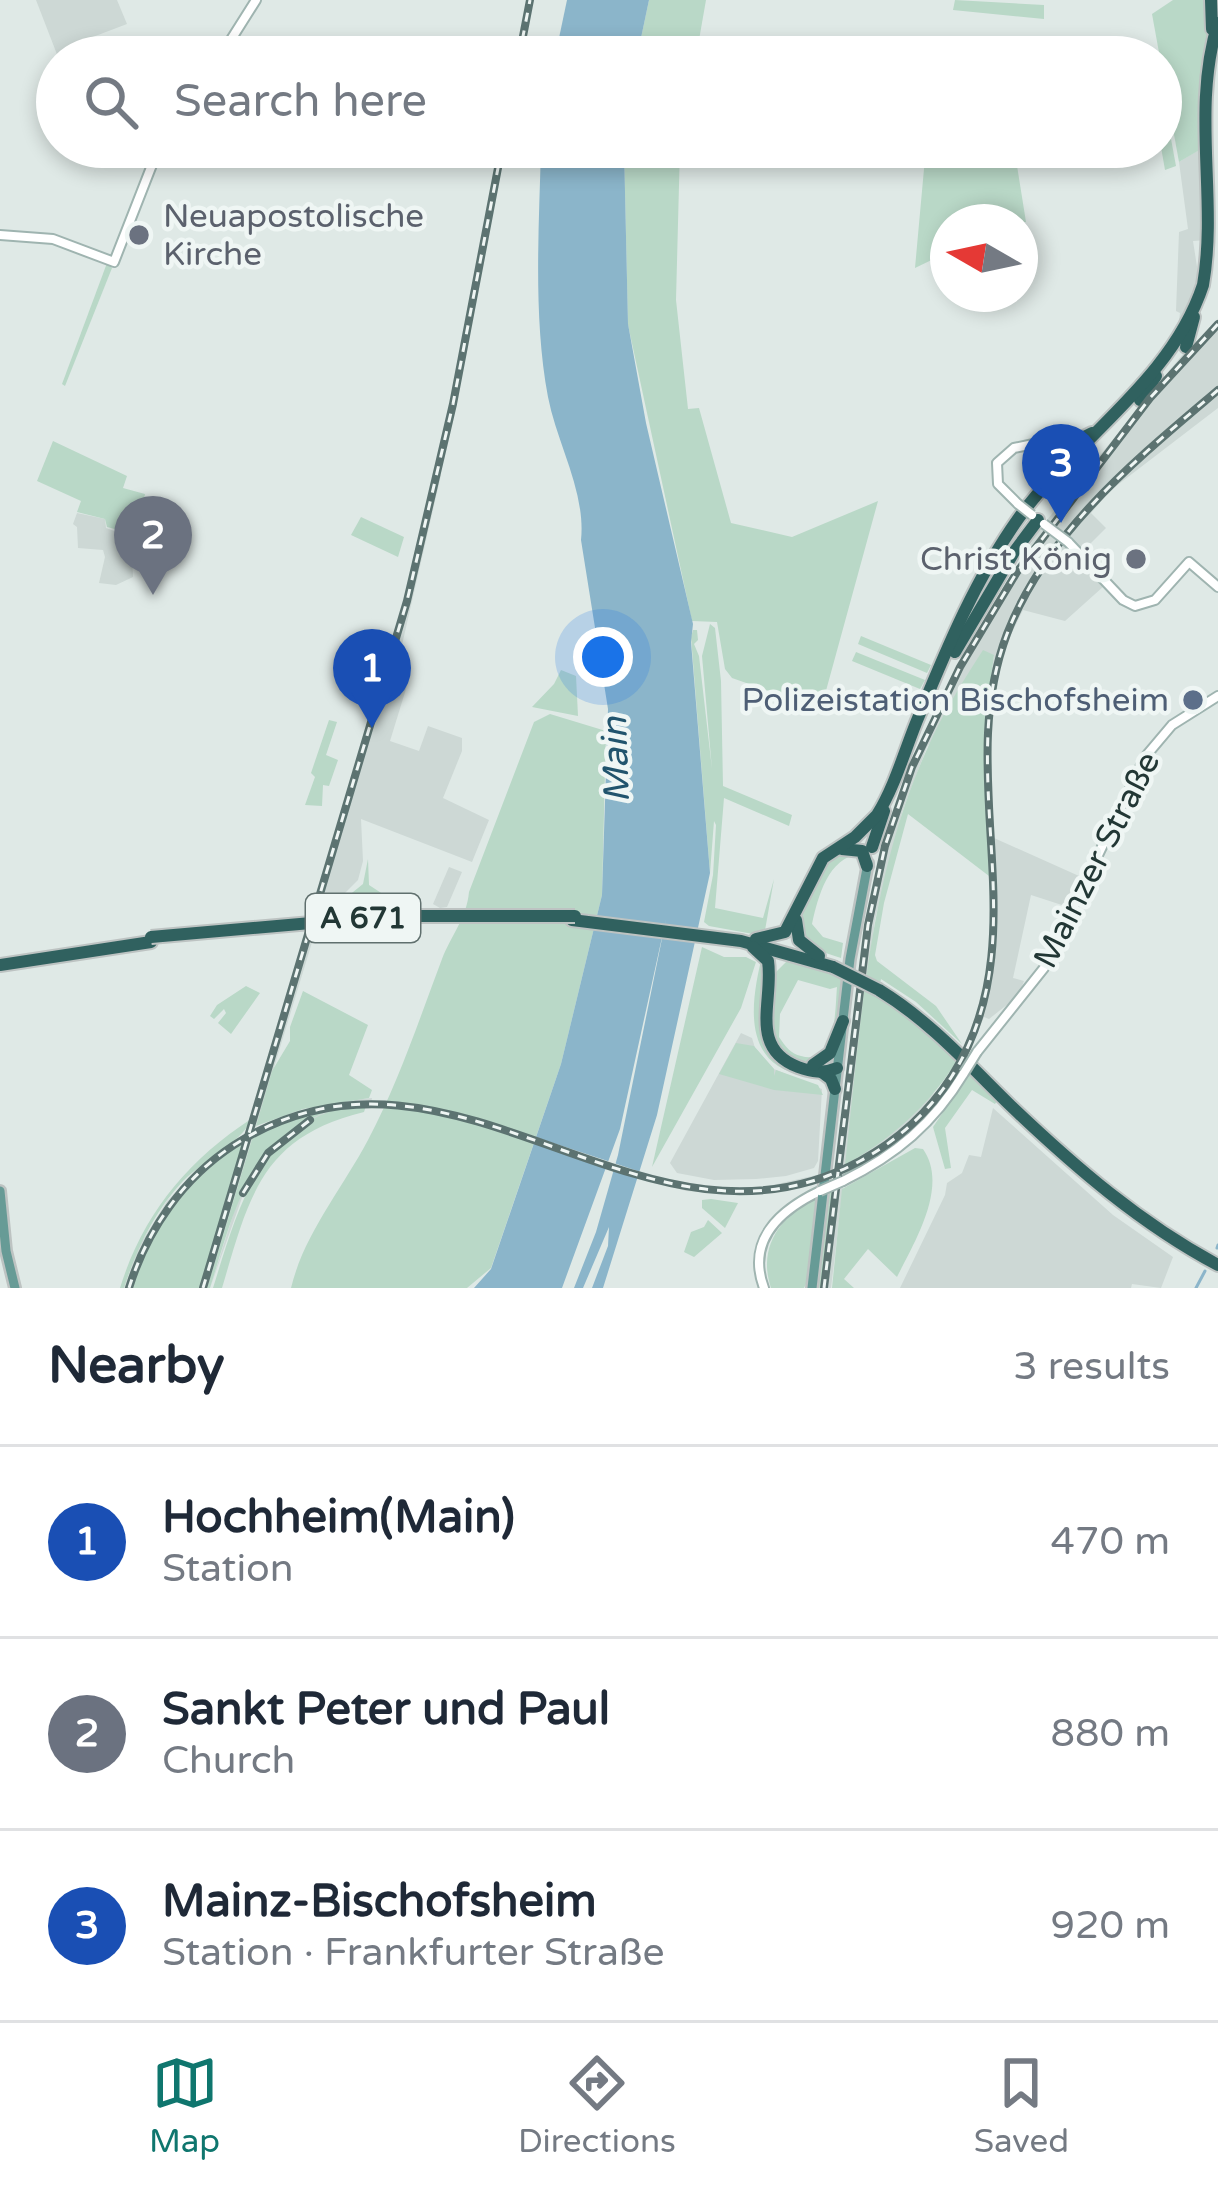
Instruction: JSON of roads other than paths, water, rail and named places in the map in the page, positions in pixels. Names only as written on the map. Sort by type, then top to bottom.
[{"type":"highway","points":[[1186,347],[1216,239],[1211,0]]},
{"type":"highway","points":[[860,845],[893,782],[985,571],[1019,518],[1177,340],[1206,274],[1214,218],[1207,102],[1218,23]]},
{"type":"highway","points":[[1212,110],[1218,87]]},
{"type":"highway","points":[[1140,400],[1194,316]]},
{"type":"highway","points":[[819,959],[798,938],[796,918],[829,859],[860,845],[887,800],[984,580],[1011,535],[1162,364]]},
{"type":"highway","points":[[1043,442],[1078,440],[1102,425]]},
{"type":"highway","points":[[1043,442],[1058,449],[1062,457],[1052,479]]},
{"type":"highway","points":[[941,673],[1038,520]]},
{"type":"highway","points":[[887,800],[893,782]]},
{"type":"highway","points":[[860,845],[867,866]]},
{"type":"highway","points":[[756,939],[785,932],[820,861],[833,848],[860,845]]},
{"type":"highway","name":"A 671","points":[[0,962],[151,939],[472,919],[599,922],[756,939],[833,964],[879,986],[942,1030],[1090,1170],[1216,1258]]},
{"type":"highway","name":"A 671","points":[[708,932],[819,959]]},
{"type":"highway","points":[[741,941],[766,956],[768,1039],[780,1057],[796,1066],[837,1068]]},
{"type":"highway","points":[[770,980],[786,959],[819,959]]},
{"type":"highway","points":[[818,1069],[843,1021]]},
{"type":"highway","points":[[818,1069],[835,1089]]},
{"type":"main road","points":[[233,36],[256,0]]},
{"type":"main road","points":[[0,235],[53,239],[114,262],[151,168]]},
{"type":"main road","points":[[1043,442],[1009,450],[998,460],[995,475],[1000,487],[1068,542],[1120,597],[1135,606],[1153,602],[1189,562],[1218,586]]},
{"type":"main road","name":"Mainzer Straße","points":[[762,1283],[759,1255],[770,1226],[788,1209],[892,1154],[926,1126],[1044,968],[1145,757],[1172,725],[1218,696]]},
{"type":"main road","points":[[812,1288],[843,1021],[867,866]]},
{"type":"main road","points":[[0,1191],[15,1288]]},
{"type":"water","points":[[567,0],[649,0],[641,36],[559,36]]},
{"type":"water","name":"Main","points":[[540,168],[624,168],[628,324],[693,624],[710,873],[657,1115],[603,1288],[592,1288],[608,1246],[609,1227],[583,1288],[574,1288],[618,1155],[666,919],[620,1129],[562,1288],[474,1288],[491,1269],[561,1064],[602,895],[608,709],[579,504],[543,367],[538,272]]},
{"type":"waterway","points":[[1196,1288],[1205,1271]]},
{"type":"railway","points":[[523,36],[530,0]]},
{"type":"railway","points":[[203,1288],[407,601],[453,404],[498,168]]},
{"type":"railway","points":[[824,1288],[868,925],[885,846],[912,767],[960,667],[1017,572],[1150,398],[1218,324]]},
{"type":"railway","points":[[129,1288],[157,1226],[199,1173],[234,1145],[315,1110],[394,1105],[471,1120],[624,1171],[701,1189],[779,1188],[860,1161],[899,1135],[952,1076],[977,1023],[990,968],[994,913],[988,745],[992,689],[1007,634],[1045,562],[1070,530],[1126,470],[1218,390]]},
{"type":"railway","points":[[243,1193],[268,1153],[310,1120]]},
{"type":"place","name":"Neuapostolische Kirche","points":[[139,235]]},
{"type":"place","name":"Mainz-Bischofsheim","points":[[1061,523]]},
{"type":"place","name":"Christ König","points":[[1136,559]]},
{"type":"place","name":"Sankt Peter und Paul","points":[[153,595]]},
{"type":"place","name":"Polizeistation Bischofsheim","points":[[1193,700]]},
{"type":"place","name":"Hochheim(Main)","points":[[372,728]]}]
